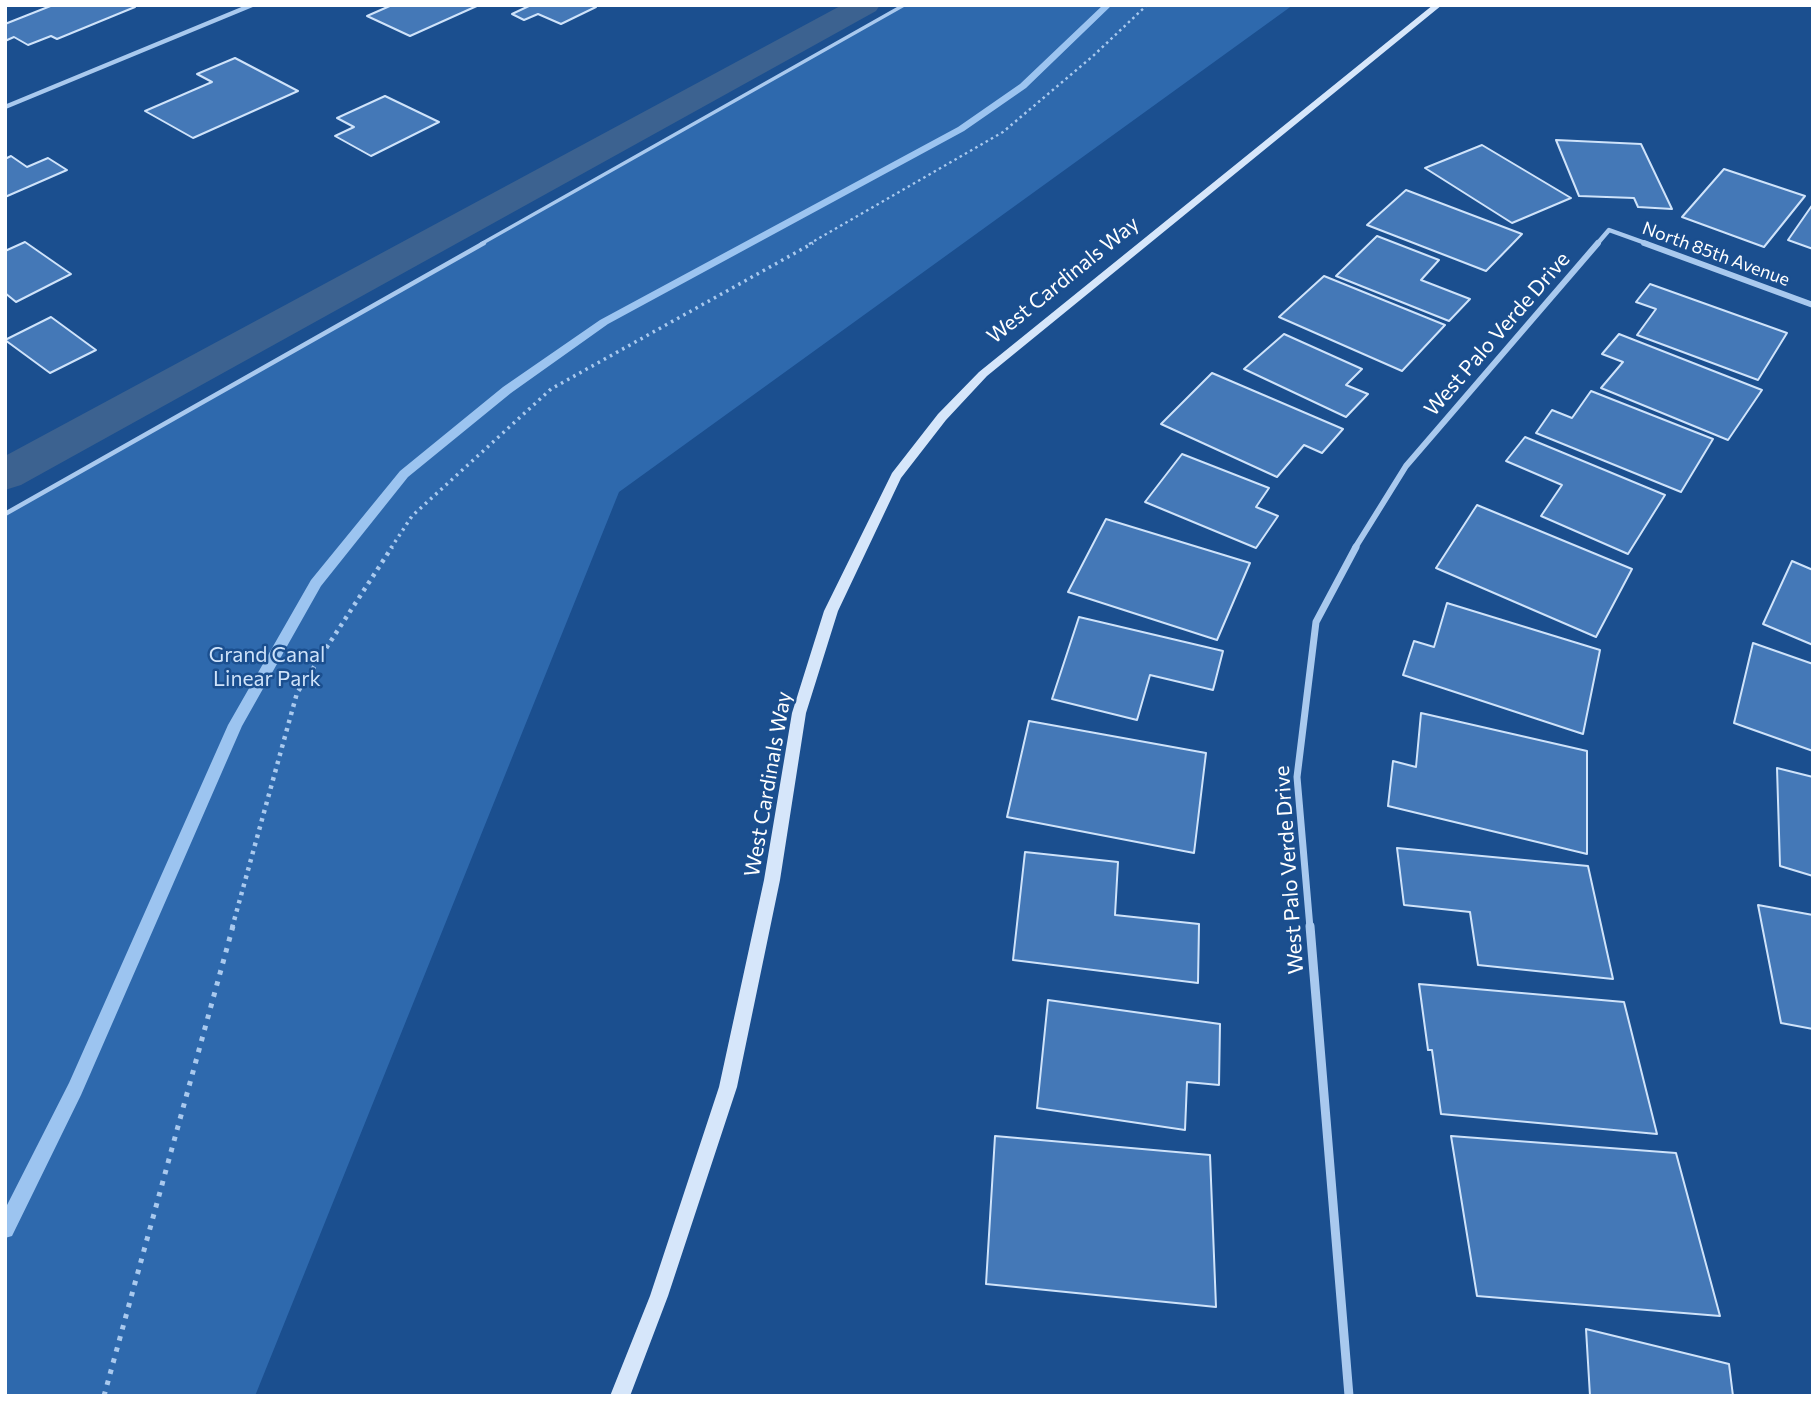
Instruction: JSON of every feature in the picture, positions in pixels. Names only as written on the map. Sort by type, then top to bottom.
[{"type":"main road","name":"West Cardinals Way","points":[[620,1396],[659,1296],[728,1087],[772,880],[799,713],[831,611],[896,476],[942,417],[983,374],[1438,5]]},
{"type":"street","points":[[5,107],[252,5]]},
{"type":"street","name":"North 85th Avenue","points":[[1609,230],[1813,305]]},
{"type":"street","name":"West Palo Verde Drive","points":[[1349,1396],[1297,777],[1316,622],[1367,526],[1406,467],[1609,230]]},
{"type":"lane","points":[[5,514],[904,5]]},
{"type":"path","points":[[104,1396],[297,692],[412,516],[551,389],[862,215],[1003,132],[1147,5]]},
{"type":"green space","name":"Grand Canal Linear Park","points":[[904,5],[1293,5],[619,492],[255,1396],[5,1396],[5,514]]},
{"type":"building","points":[[53,5],[135,7],[57,39],[51,36],[28,45],[14,37],[5,41],[5,24]]},
{"type":"building","points":[[392,5],[479,5],[410,36],[367,16]]},
{"type":"building","points":[[531,5],[596,7],[561,24],[538,14],[524,20],[512,14]]},
{"type":"building","points":[[235,58],[298,91],[193,138],[145,111],[212,82],[197,74]]},
{"type":"building","points":[[385,96],[439,122],[371,156],[335,136],[354,127],[337,118]]},
{"type":"building","points":[[1556,140],[1641,144],[1672,209],[1638,207],[1634,198],[1579,196]]},
{"type":"building","points":[[1482,145],[1571,198],[1512,223],[1425,168]]},
{"type":"building","points":[[11,156],[27,167],[48,158],[67,170],[5,197],[5,159]]},
{"type":"building","points":[[1724,169],[1805,196],[1764,247],[1682,217]]},
{"type":"building","points":[[1406,190],[1522,234],[1486,271],[1367,225]]},
{"type":"building","points":[[1813,204],[1813,249],[1788,240]]},
{"type":"building","points":[[1377,236],[1439,260],[1421,280],[1470,299],[1449,321],[1336,276]]},
{"type":"building","points":[[25,242],[71,274],[16,302],[5,293],[5,251]]},
{"type":"building","points":[[1324,276],[1445,325],[1402,371],[1279,317]]},
{"type":"building","points":[[1650,284],[1787,333],[1758,380],[1637,335],[1656,309],[1636,302]]},
{"type":"building","points":[[51,317],[96,350],[50,373],[5,340]]},
{"type":"building","points":[[1284,334],[1362,369],[1346,385],[1368,394],[1346,417],[1244,369]]},
{"type":"building","points":[[1619,334],[1762,390],[1728,440],[1601,388],[1623,362],[1602,354]]},
{"type":"building","points":[[1212,373],[1343,429],[1322,453],[1304,445],[1277,477],[1161,424]]},
{"type":"building","points":[[1591,391],[1713,439],[1681,492],[1536,433],[1552,410],[1572,418]]},
{"type":"building","points":[[1525,437],[1665,495],[1628,554],[1541,516],[1562,485],[1506,461]]},
{"type":"building","points":[[1182,454],[1269,488],[1256,507],[1278,516],[1256,548],[1145,502]]},
{"type":"building","points":[[1477,505],[1632,569],[1596,637],[1436,568]]},
{"type":"building","points":[[1106,519],[1250,563],[1217,640],[1068,592]]},
{"type":"building","points":[[1792,561],[1813,570],[1813,645],[1763,624]]},
{"type":"building","points":[[1447,603],[1600,650],[1583,734],[1403,675],[1414,641],[1434,647]]},
{"type":"building","points":[[1079,617],[1223,651],[1213,690],[1150,675],[1137,720],[1052,699]]},
{"type":"building","points":[[1753,643],[1813,664],[1813,751],[1734,723]]},
{"type":"building","points":[[1421,713],[1587,751],[1587,854],[1388,806],[1393,761],[1416,767]]},
{"type":"building","points":[[1029,721],[1206,753],[1194,853],[1007,817]]},
{"type":"building","points":[[1777,768],[1813,777],[1813,876],[1780,866]]},
{"type":"building","points":[[1397,848],[1588,866],[1613,979],[1478,965],[1470,912],[1404,905]]},
{"type":"building","points":[[1025,852],[1118,862],[1115,915],[1199,924],[1198,983],[1013,960]]},
{"type":"building","points":[[1758,905],[1813,915],[1813,1029],[1781,1023]]},
{"type":"building","points":[[1419,984],[1624,1002],[1657,1134],[1441,1114],[1432,1050],[1428,1050]]},
{"type":"building","points":[[1048,1000],[1220,1024],[1219,1085],[1187,1082],[1185,1130],[1037,1108]]},
{"type":"building","points":[[995,1136],[1210,1155],[1216,1307],[986,1284]]},
{"type":"building","points":[[1451,1136],[1676,1153],[1720,1316],[1477,1296]]},
{"type":"building","points":[[1586,1329],[1729,1364],[1733,1396],[1590,1396]]},
{"type":"waterway","points":[[5,475],[865,5]]},
{"type":"waterway","points":[[5,1229],[75,1089],[235,725],[316,583],[404,474],[507,390],[604,322],[961,129],[1023,86],[1108,5]]}]
